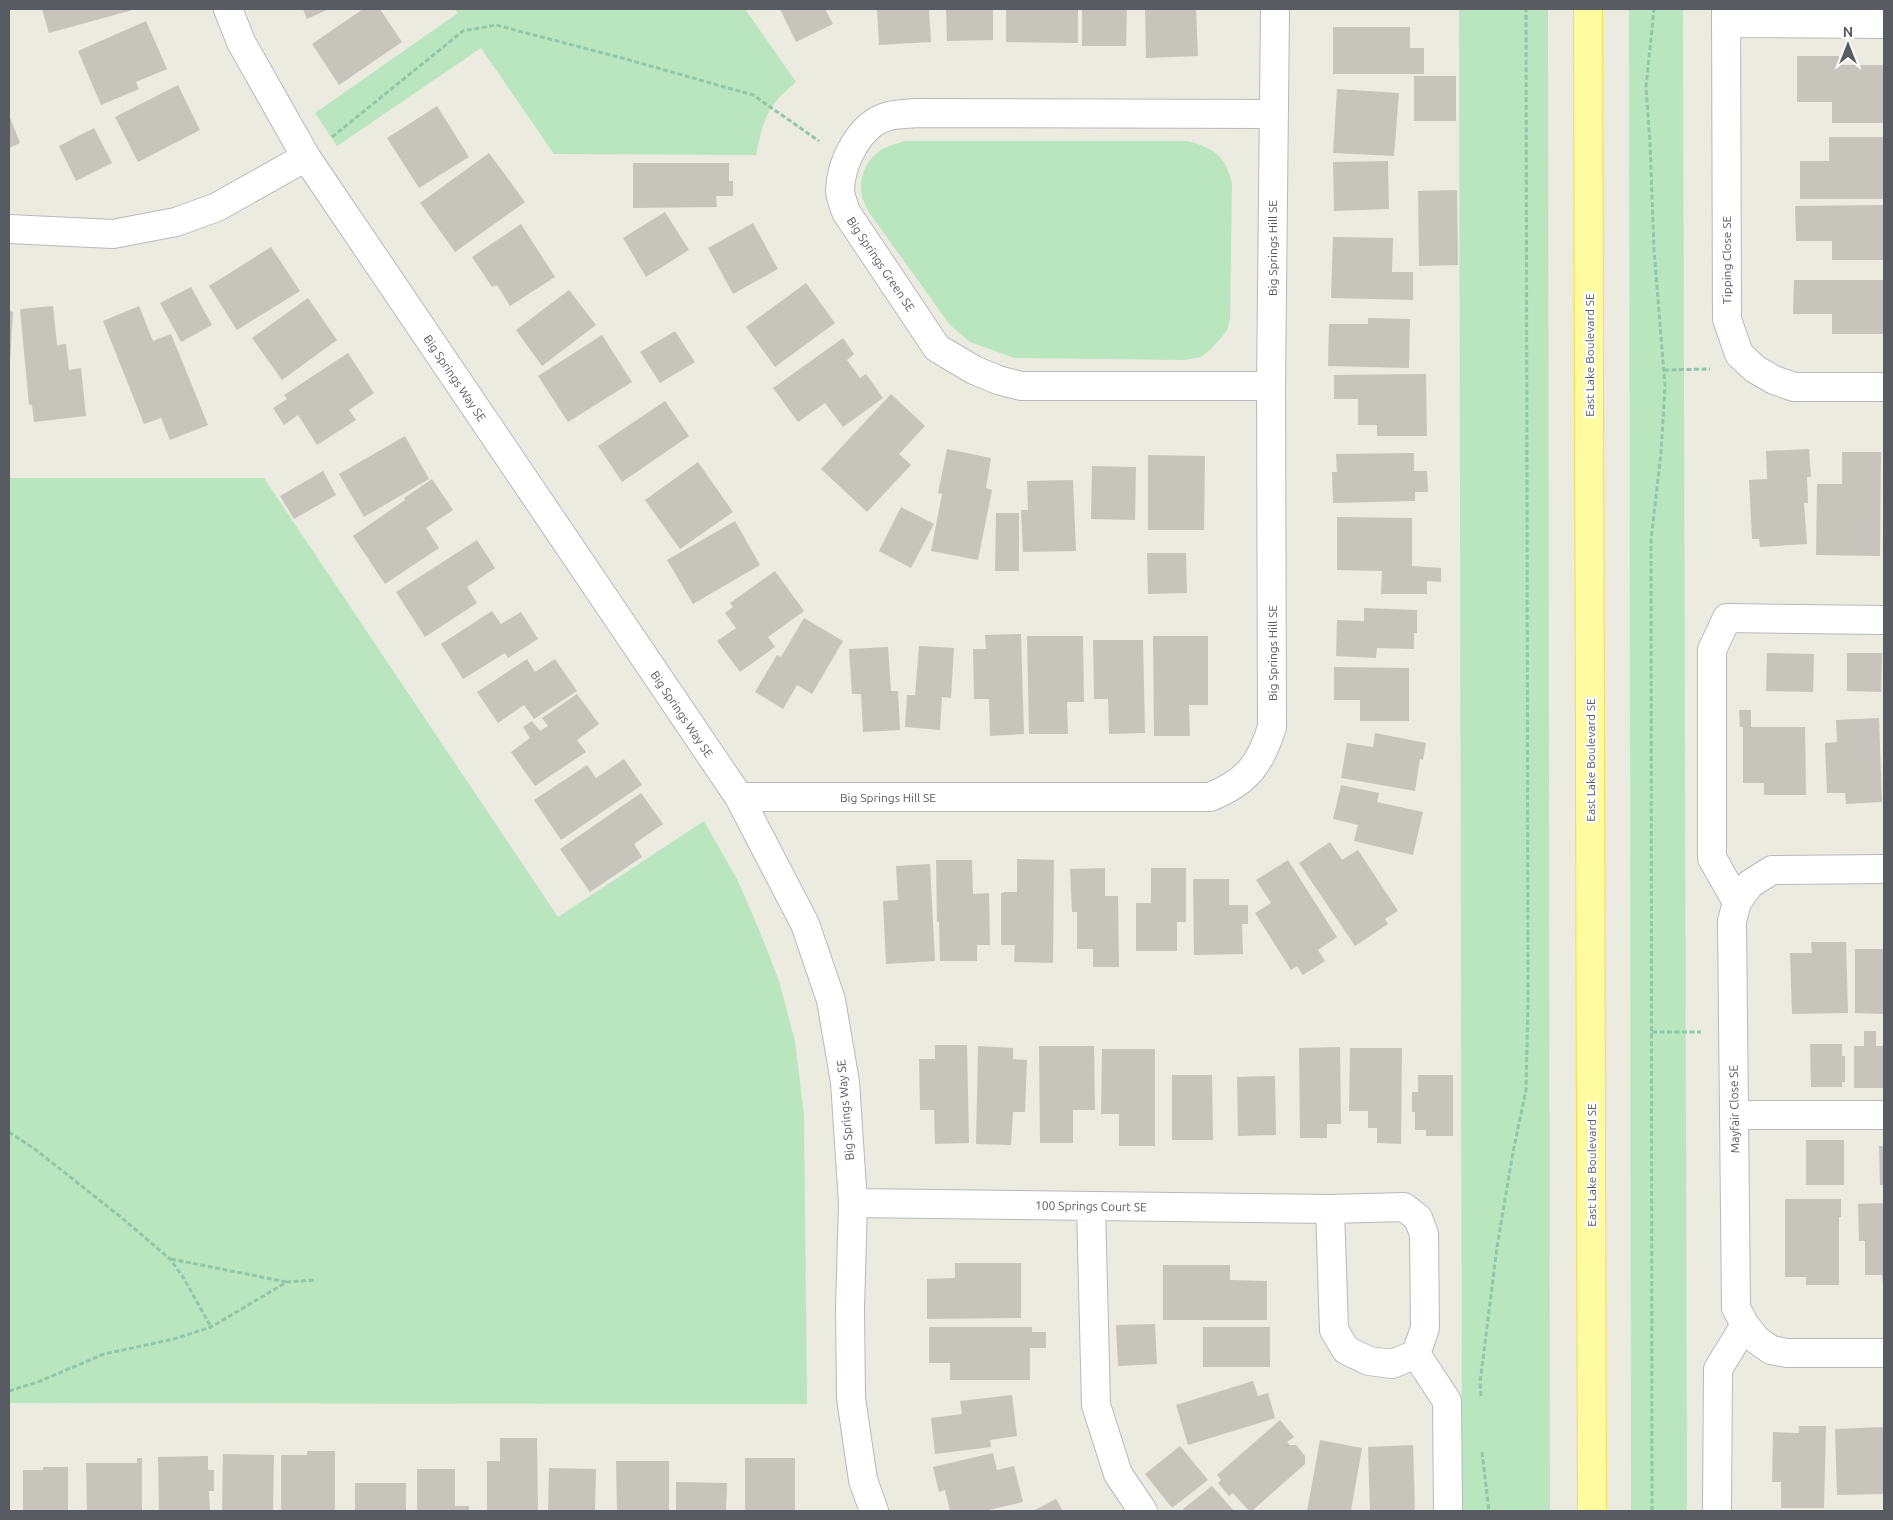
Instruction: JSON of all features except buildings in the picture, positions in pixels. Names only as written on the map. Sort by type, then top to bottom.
[{"type":"main road","name":"East Lake Boulevard SE","points":[[1588,9],[1592,1511]]},
{"type":"street","name":"Big Springs Way SE","points":[[228,9],[241,42],[306,158],[739,797],[805,924],[830,1000],[845,1082],[853,1203],[850,1310],[851,1398],[863,1480],[874,1511]]},
{"type":"street","name":"Big Springs Hill SE","points":[[739,797],[1210,797],[1230,789],[1250,772],[1265,751],[1272,727],[1271,386],[1275,9]]},
{"type":"street","points":[[1726,16],[1884,24]]},
{"type":"street","name":"Tipping Close SE","points":[[1726,16],[1727,319],[1739,354],[1755,369],[1774,380],[1794,387],[1884,387]]},
{"type":"street","name":"Big Springs Green SE","points":[[1271,386],[1021,386],[998,380],[974,370],[937,348],[846,212],[840,191],[844,166],[855,145],[867,127],[888,116],[916,112],[1274,114]]},
{"type":"street","points":[[9,229],[113,234],[176,222],[217,206],[306,158]]},
{"type":"street","points":[[1737,902],[1712,858],[1712,650],[1727,618],[1884,620]]},
{"type":"street","name":"Mayfair Close SE","points":[[1884,869],[1772,870],[1750,884],[1737,902],[1732,920],[1736,1308],[1745,1326],[1757,1340],[1772,1350],[1787,1353],[1884,1353]]},
{"type":"street","points":[[1734,1115],[1884,1115]]},
{"type":"street","name":"100 Springs Court SE","points":[[853,1203],[1330,1209],[1404,1207],[1418,1218],[1424,1234],[1425,1328],[1416,1354]]},
{"type":"street","points":[[1091,1206],[1096,1405],[1118,1474],[1143,1511]]},
{"type":"street","points":[[1330,1209],[1334,1330],[1346,1350],[1369,1361],[1392,1364],[1416,1354],[1447,1401],[1448,1511]]},
{"type":"street","points":[[1717,1511],[1718,1369],[1745,1326]]},
{"type":"path","points":[[1481,1403],[1480,1383],[1497,1247],[1513,1152],[1526,1090],[1528,1002],[1526,9]]},
{"type":"path","points":[[1652,1511],[1651,540],[1661,453],[1665,386],[1654,250],[1646,86],[1654,9]]},
{"type":"path","points":[[306,158],[463,31],[496,25],[753,95],[847,160]]},
{"type":"path","points":[[1652,1032],[1733,1032]]},
{"type":"path","points":[[9,1132],[36,1150],[122,1218],[170,1259],[183,1277],[211,1327]]},
{"type":"path","points":[[170,1259],[287,1282],[316,1280]]},
{"type":"path","points":[[9,1391],[38,1382],[104,1354],[174,1339],[211,1327],[287,1282]]},
{"type":"path","points":[[1482,1442],[1488,1511]]},
{"type":"green space","points":[[455,9],[745,9],[796,82],[772,106],[761,132],[756,155],[554,154],[481,48],[337,146],[315,113],[458,13]]},
{"type":"green space","points":[[1459,9],[1548,9],[1550,1511],[1462,1511]]},
{"type":"green space","points":[[1629,9],[1683,9],[1687,1511],[1631,1511]]},
{"type":"green space","points":[[906,141],[1188,141],[1212,151],[1223,160],[1232,184],[1230,319],[1227,331],[1201,357],[1185,360],[1014,358],[970,342],[950,325],[868,211],[862,198],[861,181],[870,161],[881,150]]},
{"type":"green space","points":[[9,478],[264,478],[558,917],[704,821],[738,881],[760,932],[779,981],[795,1041],[804,1115],[807,1404],[9,1403]]}]
